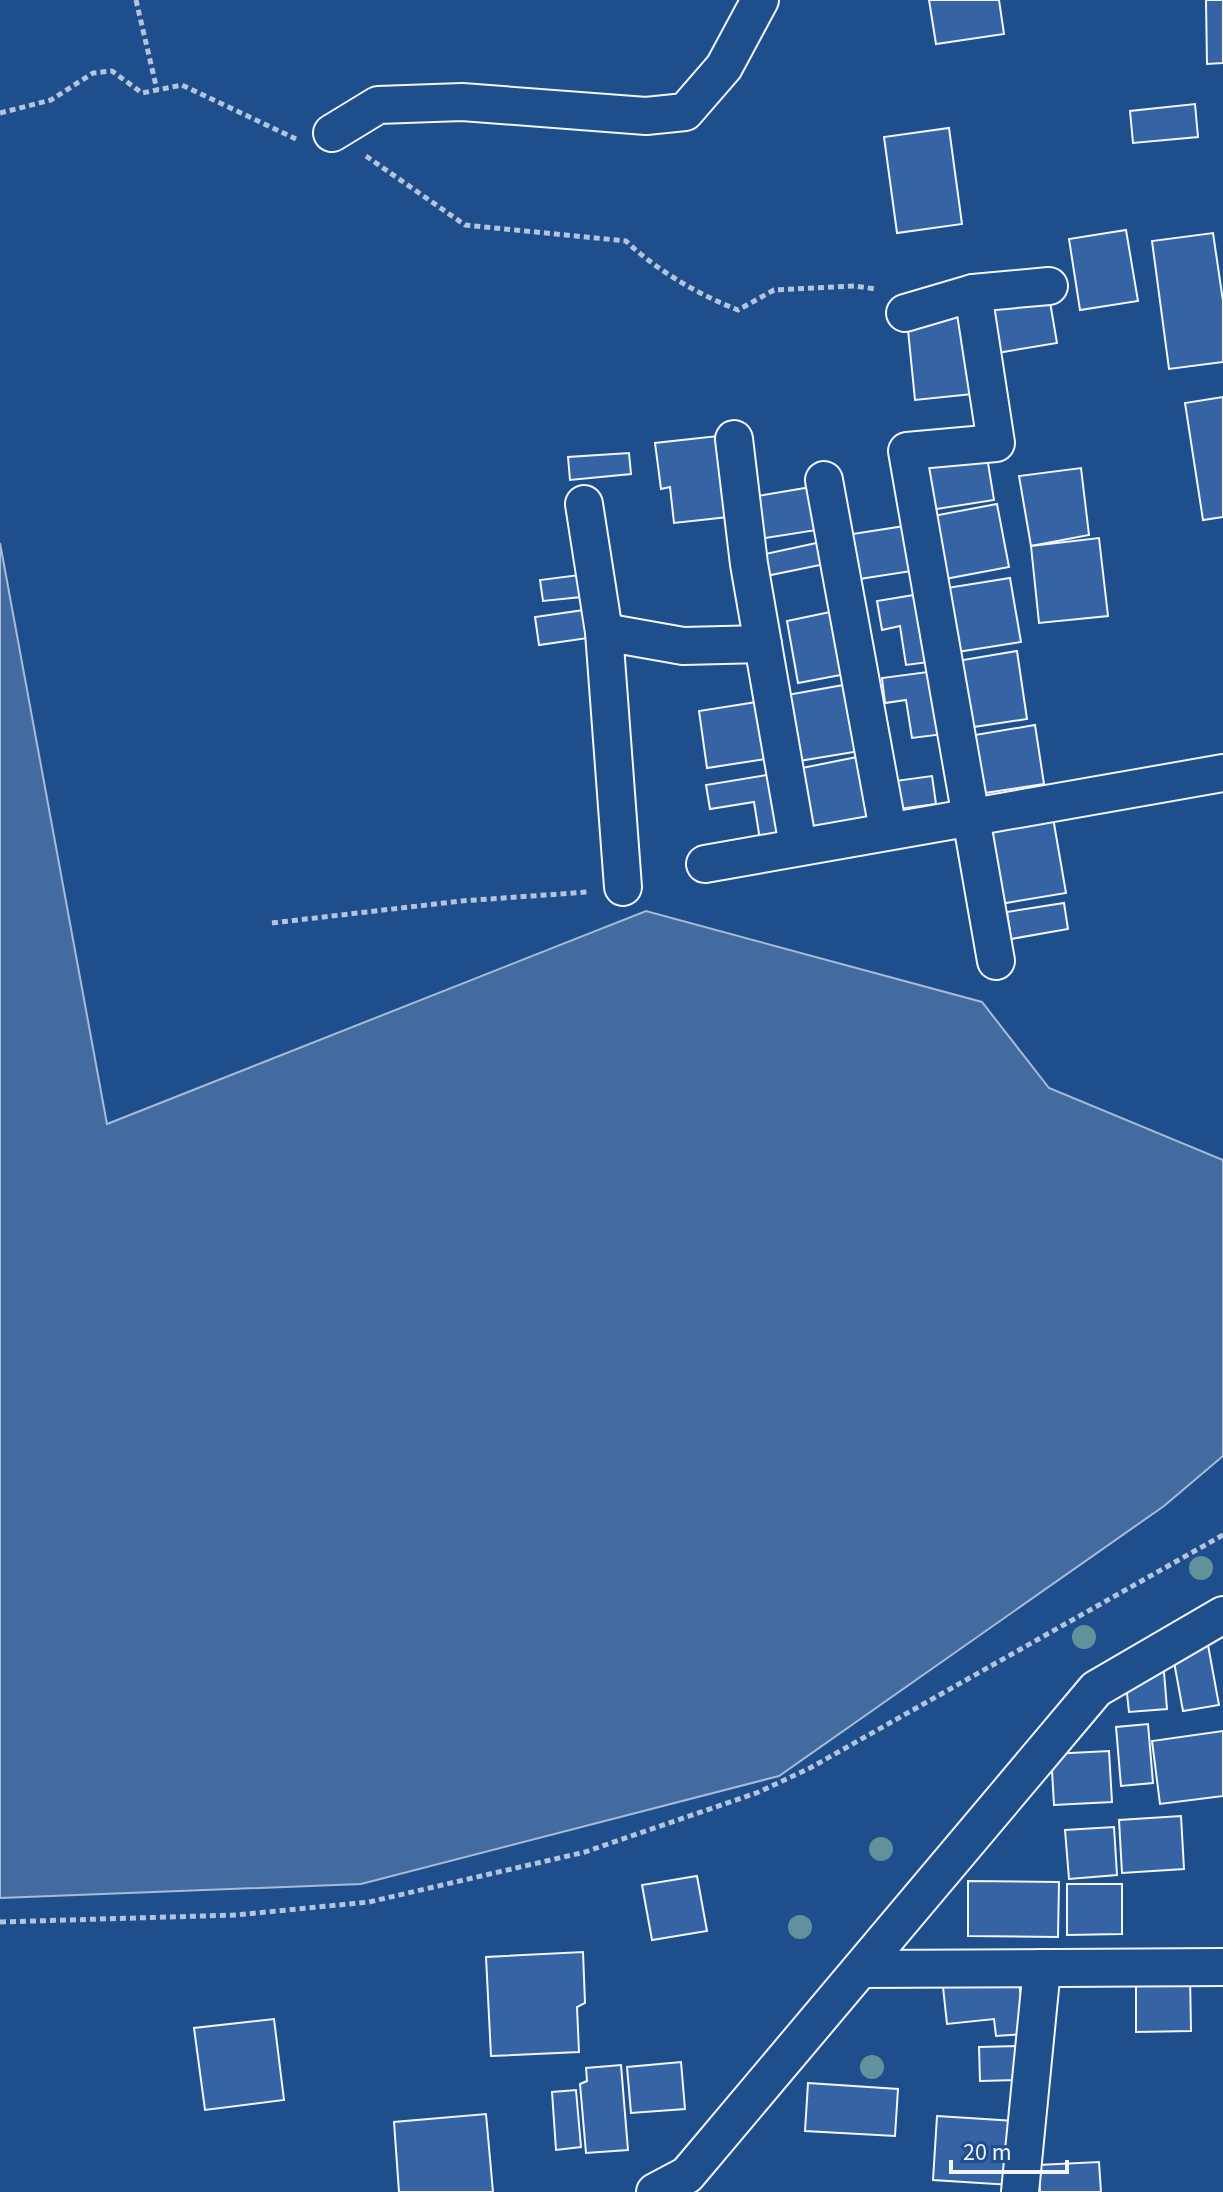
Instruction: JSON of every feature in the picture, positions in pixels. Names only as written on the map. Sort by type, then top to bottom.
[{"type":"street","points":[[332,133],[378,105],[462,102],[631,115],[685,112],[724,67],[760,0]]},
{"type":"street","points":[[905,313],[973,293],[1049,286]]},
{"type":"street","points":[[973,293],[996,443],[907,451],[996,961]]},
{"type":"street","points":[[734,439],[763,644],[798,846]]},
{"type":"street","points":[[824,480],[888,830]]},
{"type":"street","points":[[584,504],[604,632],[623,887]]},
{"type":"street","points":[[604,632],[683,646],[763,644]]},
{"type":"street","points":[[705,864],[1223,773]]},
{"type":"street","points":[[655,2192],[697,2183],[861,1969],[1096,1689],[1223,1615]]},
{"type":"street","points":[[861,1969],[1223,1967]]},
{"type":"street","points":[[1020,2192],[1042,1968]]},
{"type":"path","points":[[136,0],[157,90]]},
{"type":"path","points":[[0,113],[51,100],[93,73],[112,71],[142,93],[182,85],[297,140],[322,126],[465,225],[626,241],[640,255],[717,302],[738,310],[774,290],[854,286],[888,290],[905,313]]},
{"type":"path","points":[[272,923],[461,901],[623,887]]},
{"type":"path","points":[[0,1922],[236,1915],[369,1902],[585,1852],[759,1792],[810,1768],[1223,1535]]},
{"type":"water","points":[[0,543],[107,1124],[646,911],[982,1002],[1049,1088],[1223,1160],[1223,1456],[1164,1506],[779,1776],[361,1884],[0,1898]]},
{"type":"building","points":[[929,0],[999,0],[1004,34],[936,44]]},
{"type":"building","points":[[1206,0],[1223,0],[1223,63],[1207,64]]},
{"type":"building","points":[[1195,104],[1198,137],[1133,143],[1130,111]]},
{"type":"building","points":[[949,128],[962,224],[897,233],[884,137]]},
{"type":"building","points":[[1126,230],[1138,301],[1080,310],[1069,239]]},
{"type":"building","points":[[1213,233],[1223,301],[1223,362],[1169,369],[1152,241]]},
{"type":"building","points":[[1050,302],[1057,343],[997,353],[986,304]]},
{"type":"building","points":[[973,312],[982,393],[915,400],[907,320]]},
{"type":"building","points":[[1223,397],[1223,517],[1203,520],[1185,403]]},
{"type":"building","points":[[727,435],[737,516],[674,523],[670,487],[661,489],[655,443]]},
{"type":"building","points":[[629,453],[631,474],[570,480],[568,457]]},
{"type":"building","points":[[987,457],[994,500],[930,510],[923,468]]},
{"type":"building","points":[[1081,468],[1089,535],[1031,546],[1019,476]]},
{"type":"building","points":[[817,486],[823,529],[759,539],[752,497]]},
{"type":"building","points":[[997,504],[1009,567],[945,579],[933,516]]},
{"type":"building","points":[[911,525],[918,570],[853,580],[846,535]]},
{"type":"building","points":[[1099,538],[1108,616],[1039,623],[1031,546]]},
{"type":"building","points":[[821,542],[825,564],[766,576],[761,555]]},
{"type":"building","points":[[579,575],[581,597],[543,601],[540,580]]},
{"type":"building","points":[[1010,578],[1021,642],[957,652],[947,588]]},
{"type":"building","points":[[926,593],[937,661],[906,665],[900,626],[882,630],[877,601]]},
{"type":"building","points":[[584,610],[588,638],[539,645],[535,617]]},
{"type":"building","points":[[835,611],[846,674],[798,683],[787,621]]},
{"type":"building","points":[[1017,651],[1027,719],[967,728],[957,661]]},
{"type":"building","points":[[935,671],[944,734],[912,738],[906,700],[885,703],[882,678]]},
{"type":"building","points":[[849,684],[860,751],[799,761],[787,695]]},
{"type":"building","points":[[763,701],[772,758],[707,768],[699,711]]},
{"type":"building","points":[[1035,725],[1044,784],[985,793],[975,735]]},
{"type":"building","points":[[867,755],[879,815],[809,829],[797,769]]},
{"type":"building","points":[[773,774],[783,836],[760,840],[754,802],[710,809],[706,785]]},
{"type":"building","points":[[932,776],[936,804],[899,809],[895,781]]},
{"type":"building","points":[[1052,812],[1066,893],[1000,904],[987,823]]},
{"type":"building","points":[[1064,903],[1068,929],[1011,939],[1007,912]]},
{"type":"building","points":[[1208,1645],[1219,1705],[1183,1711],[1172,1651]]},
{"type":"building","points":[[1164,1672],[1167,1709],[1129,1712],[1125,1675]]},
{"type":"building","points":[[1148,1724],[1153,1783],[1121,1786],[1116,1727]]},
{"type":"building","points":[[1223,1731],[1223,1796],[1160,1804],[1152,1741]]},
{"type":"building","points":[[1109,1751],[1112,1802],[1054,1805],[1051,1754]]},
{"type":"building","points":[[1181,1816],[1184,1869],[1122,1873],[1119,1820]]},
{"type":"building","points":[[1114,1827],[1117,1875],[1069,1879],[1065,1830]]},
{"type":"building","points":[[697,1876],[707,1931],[652,1940],[642,1885]]},
{"type":"building","points":[[968,1881],[1059,1882],[1058,1937],[968,1936]]},
{"type":"building","points":[[1067,1884],[1122,1884],[1122,1934],[1067,1935]]},
{"type":"building","points":[[583,1952],[585,2003],[577,2007],[579,2052],[491,2056],[486,1957]]},
{"type":"building","points":[[1190,1975],[1191,2031],[1136,2032],[1136,1976]]},
{"type":"building","points":[[1019,1979],[1024,2034],[996,2036],[994,2019],[947,2024],[943,1987]]},
{"type":"building","points":[[274,2019],[284,2100],[205,2110],[194,2028]]},
{"type":"building","points":[[1019,2046],[1020,2080],[980,2081],[979,2047]]},
{"type":"building","points":[[681,2062],[685,2109],[631,2113],[627,2067]]},
{"type":"building","points":[[621,2065],[628,2150],[586,2153],[580,2084],[587,2081],[586,2068]]},
{"type":"building","points":[[808,2083],[898,2089],[895,2136],[805,2131]]},
{"type":"building","points":[[576,2090],[581,2147],[556,2150],[552,2092]]},
{"type":"building","points":[[486,2114],[493,2192],[399,2192],[394,2122]]},
{"type":"building","points":[[937,2116],[1015,2121],[1011,2185],[933,2180]]},
{"type":"building","points":[[1099,2162],[1101,2192],[1040,2192],[1038,2165]]}]
